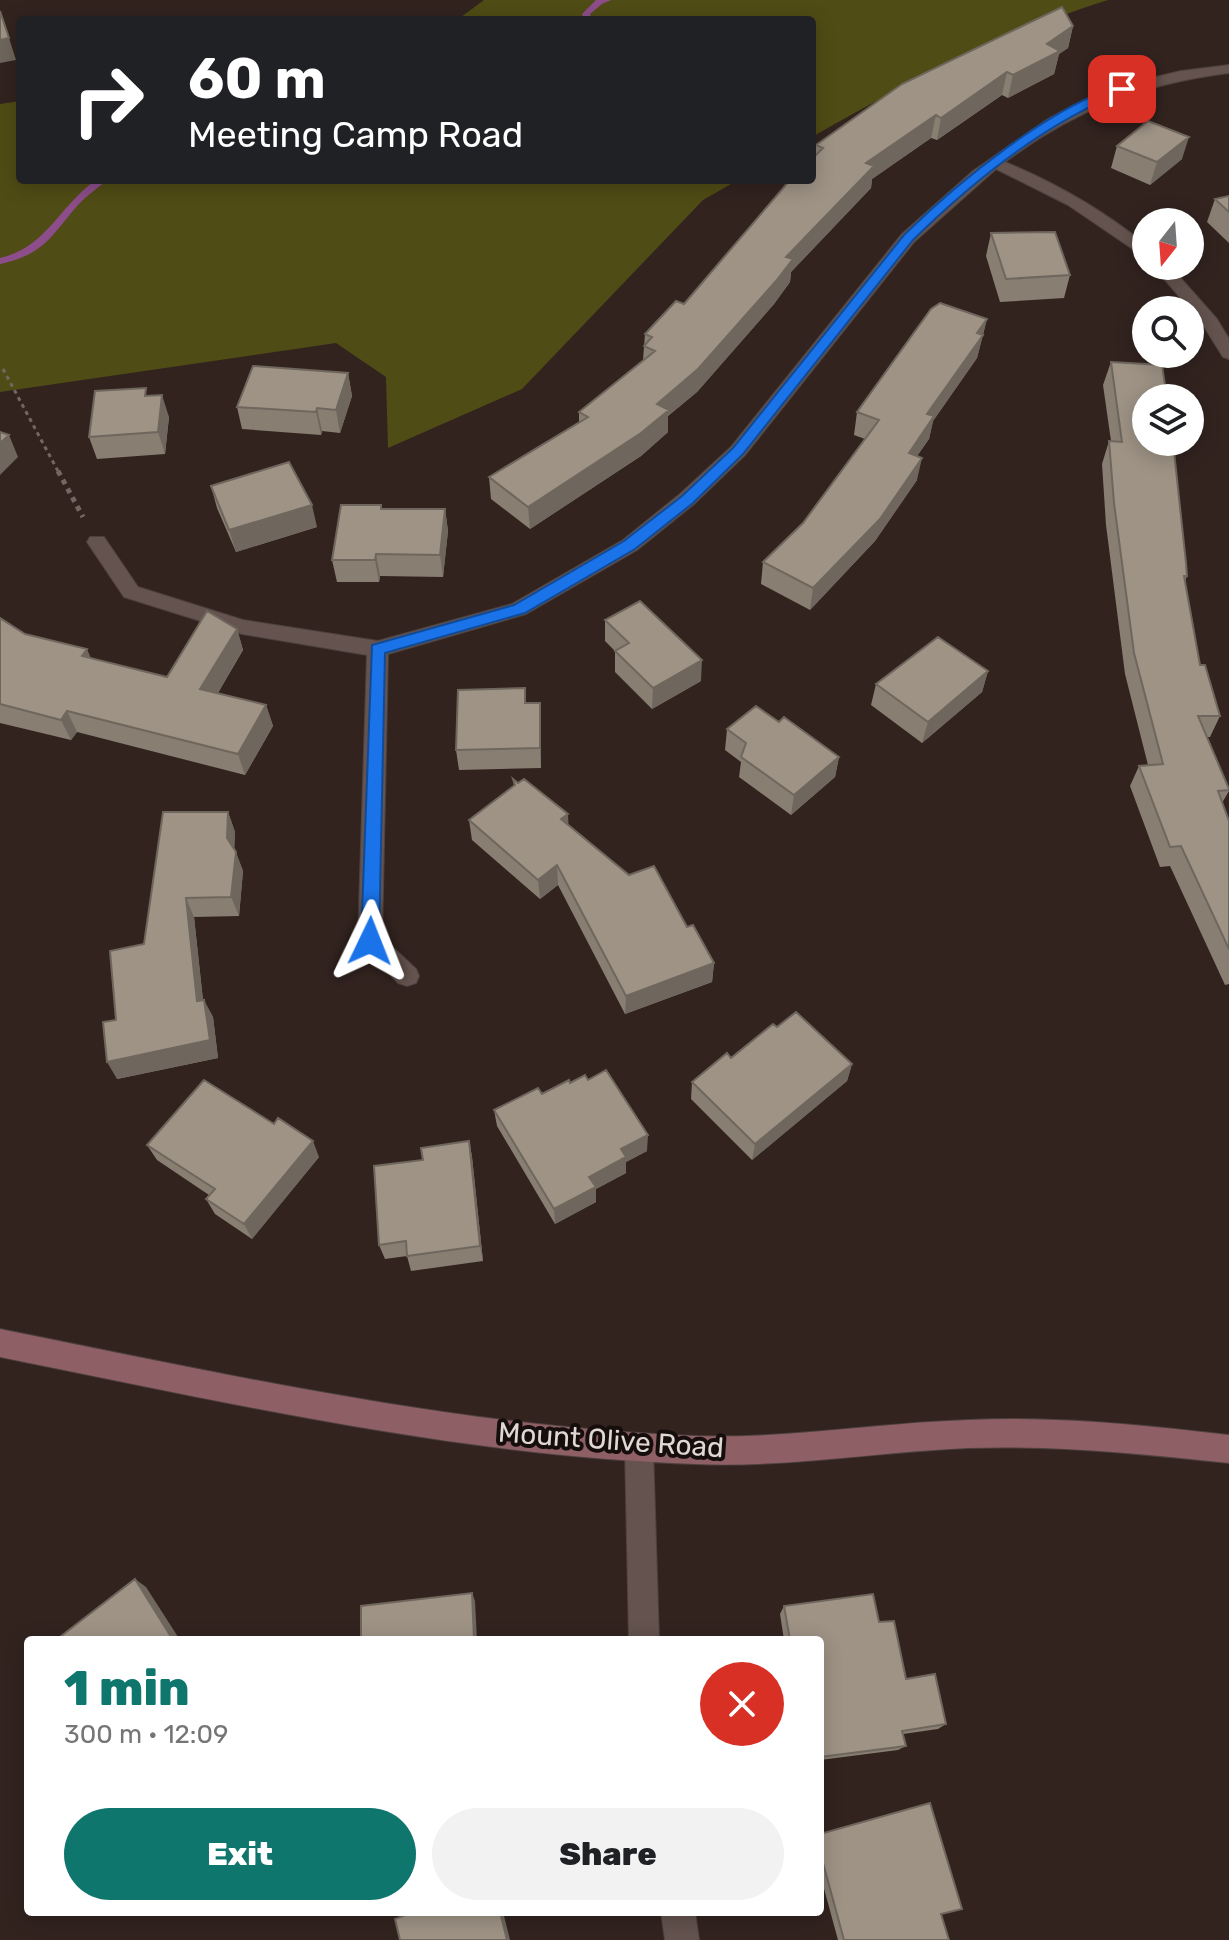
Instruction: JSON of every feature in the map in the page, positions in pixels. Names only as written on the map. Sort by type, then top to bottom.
[{"type":"street","points":[[97,542],[131,592],[242,627],[378,649],[519,609],[630,545],[738,451],[908,238],[995,163],[1047,125],[1094,99],[1152,80],[1229,69]]},
{"type":"street","points":[[995,163],[1067,195],[1101,216],[1132,241]]},
{"type":"street","points":[[1173,280],[1200,310],[1229,353]]},
{"type":"street","points":[[378,649],[370,941],[407,976]]},
{"type":"street","name":"Mount Olive Road","points":[[0,1343],[317,1407],[569,1443],[762,1449],[970,1434],[1099,1434],[1229,1449]]},
{"type":"street","points":[[639,1447],[644,1636]]},
{"type":"street","points":[[679,1916],[682,1940]]},
{"type":"path","points":[[3,369],[97,542]]},
{"type":"shaded area","points":[[484,0],[1108,0],[1032,27],[957,60],[816,135],[816,16],[462,16]]},
{"type":"shaded area","points":[[16,102],[16,184],[731,184],[703,200],[522,389],[388,448],[386,377],[336,343],[0,392],[0,104]]},
{"type":"building","points":[[1062,7],[1073,26],[1047,44],[1060,51],[1013,75],[1007,72],[941,118],[936,115],[866,163],[874,166],[786,257],[793,259],[698,369],[657,404],[669,410],[641,433],[528,507],[489,477],[588,417],[579,412],[655,351],[644,346],[652,337],[645,334],[676,301],[684,304],[787,184],[816,184],[816,155],[823,148],[816,145],[902,84]]},
{"type":"building","points":[[0,11],[9,38],[0,40]]},
{"type":"building","points":[[1148,121],[1189,137],[1157,162],[1117,146]]},
{"type":"building","points":[[1229,196],[1229,212],[1215,199]]},
{"type":"building","points":[[1055,232],[1070,275],[1006,279],[991,233]]},
{"type":"building","points":[[940,303],[987,319],[977,333],[983,335],[927,414],[934,416],[909,453],[922,458],[880,519],[813,588],[763,562],[803,523],[879,420],[857,412],[931,309]]},
{"type":"building","points":[[1111,362],[1132,363],[1132,368],[1162,368],[1165,384],[1132,384],[1132,456],[1175,456],[1186,563],[1187,576],[1184,576],[1200,665],[1205,665],[1220,716],[1198,716],[1229,789],[1218,791],[1229,821],[1229,949],[1181,846],[1170,847],[1139,766],[1163,764],[1134,653],[1114,503],[1109,441],[1122,442]]},
{"type":"building","points":[[253,366],[348,373],[336,410],[317,408],[316,412],[237,407]]},
{"type":"building","points":[[146,388],[145,396],[162,395],[158,432],[89,437],[95,391]]},
{"type":"building","points":[[0,432],[9,435],[0,443]]},
{"type":"building","points":[[289,462],[312,505],[229,530],[211,486]]},
{"type":"building","points":[[341,505],[381,505],[381,509],[445,509],[440,555],[376,554],[375,560],[332,560]]},
{"type":"building","points":[[640,601],[702,660],[653,688],[615,651],[629,643],[605,620]]},
{"type":"building","points":[[207,611],[237,629],[200,689],[266,705],[238,754],[67,711],[61,720],[0,704],[0,618],[25,634],[87,649],[82,656],[167,677]]},
{"type":"building","points":[[938,637],[988,671],[928,722],[876,684]]},
{"type":"building","points":[[525,688],[525,703],[540,703],[540,748],[456,750],[458,690]]},
{"type":"building","points":[[756,706],[779,722],[784,717],[839,757],[794,795],[741,757],[746,743],[727,729]]},
{"type":"building","points":[[513,779],[518,783],[524,779],[568,814],[561,819],[629,875],[654,866],[687,927],[693,925],[714,963],[626,996],[557,865],[538,880],[469,820],[515,785]]},
{"type":"building","points":[[163,812],[228,812],[227,838],[236,852],[231,897],[186,898],[197,1001],[204,1000],[210,1040],[107,1062],[103,1022],[116,1020],[110,951],[144,944]]},
{"type":"building","points":[[796,1012],[852,1064],[755,1144],[692,1082],[727,1053],[731,1058],[773,1024],[777,1027]]},
{"type":"building","points":[[606,1070],[648,1135],[621,1149],[626,1157],[589,1177],[596,1187],[554,1209],[494,1110],[538,1088],[542,1094],[569,1080],[570,1083],[585,1075],[588,1080]]},
{"type":"building","points":[[204,1080],[274,1124],[278,1118],[313,1141],[244,1224],[206,1199],[215,1189],[147,1145]]},
{"type":"building","points":[[469,1141],[480,1246],[407,1256],[406,1241],[379,1245],[374,1166],[423,1160],[421,1148]]},
{"type":"building","points":[[135,1579],[171,1636],[61,1636]]},
{"type":"building","points":[[472,1593],[474,1636],[361,1636],[361,1606]]},
{"type":"building","points":[[873,1594],[879,1622],[894,1621],[906,1679],[935,1674],[946,1724],[902,1731],[906,1746],[824,1756],[824,1636],[789,1636],[784,1606]]},
{"type":"building","points":[[930,1803],[962,1909],[941,1914],[949,1940],[844,1940],[824,1867],[824,1833]]},
{"type":"building","points":[[403,1916],[501,1916],[507,1940],[400,1940],[395,1919]]},
{"type":"waterway","points":[[587,16],[599,2],[607,0]]},
{"type":"waterway","points":[[0,261],[33,249],[96,184]]},
{"type":"route","points":[[370,941],[378,649],[519,609],[630,545],[687,499],[738,451],[908,238],[938,209],[1047,125],[1094,99],[1122,89]]}]
